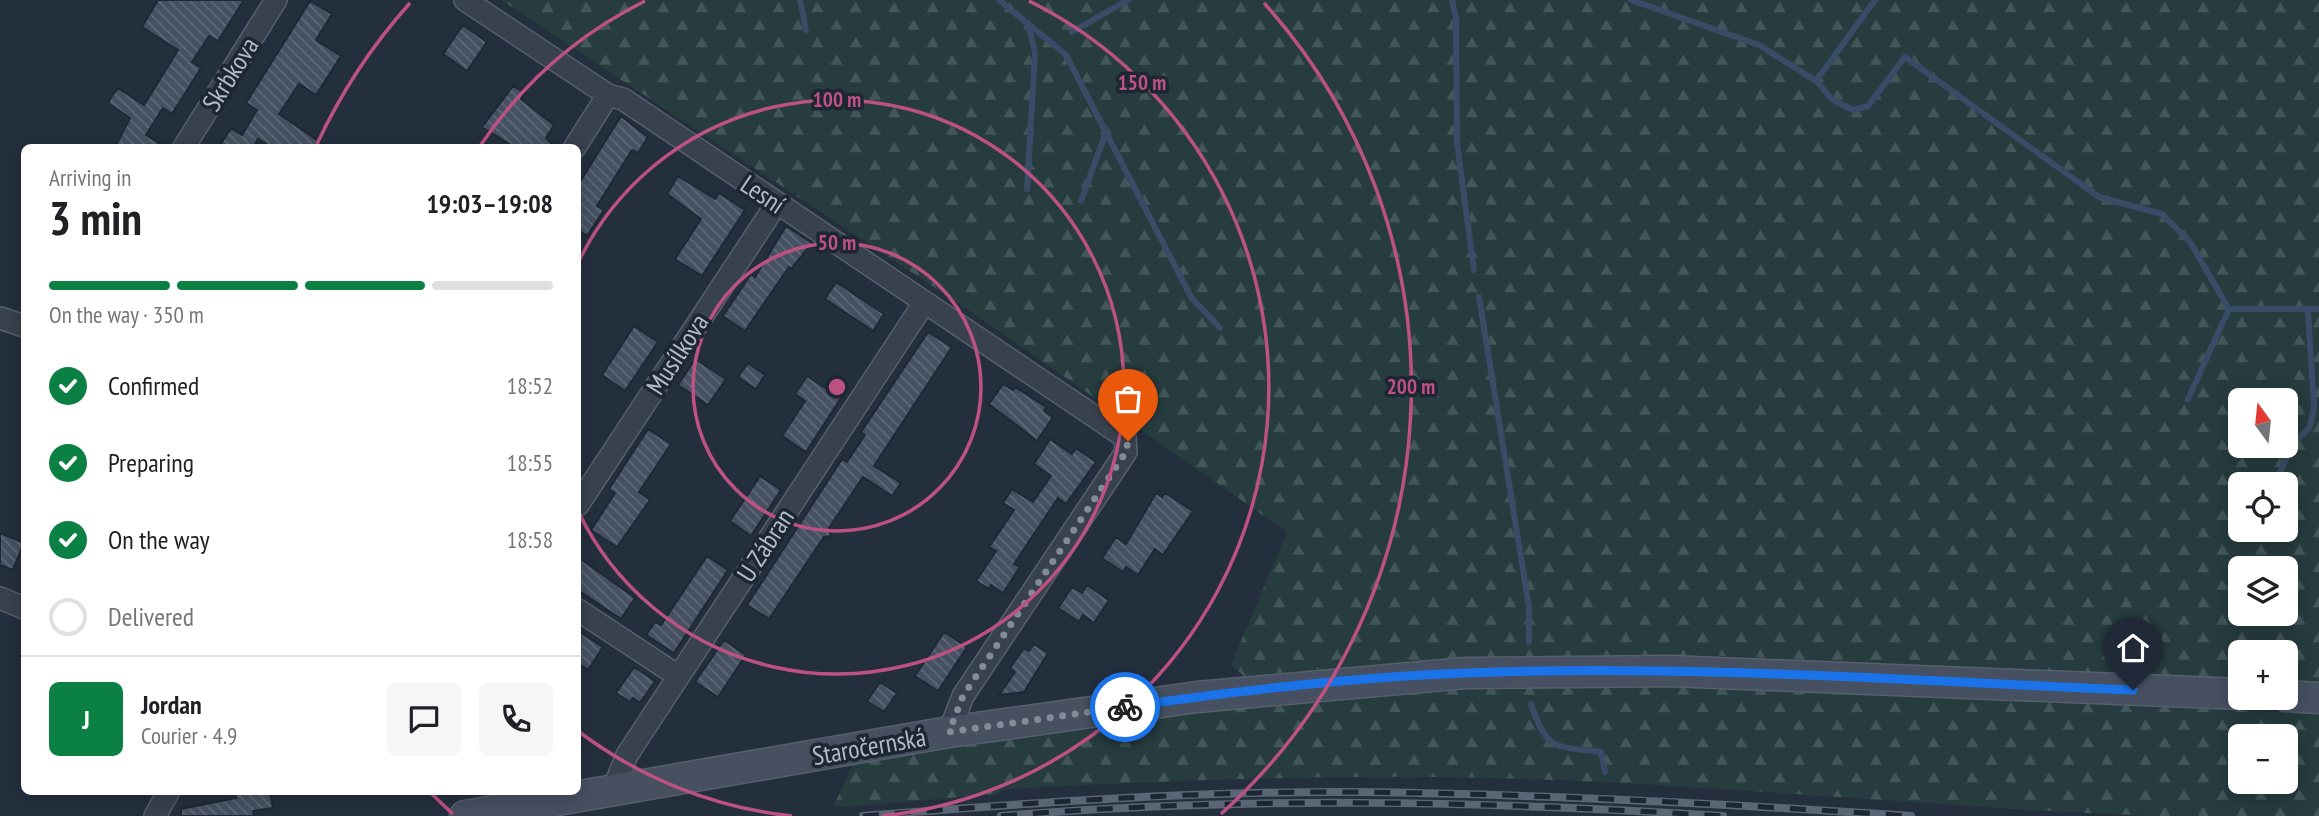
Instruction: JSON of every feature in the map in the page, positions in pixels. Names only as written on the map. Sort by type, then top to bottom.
[{"type":"main road","name":"Staročernská","points":[[466,816],[949,732],[1196,697],[1466,673],[1684,671],[2228,694]]},
{"type":"main road","points":[[2298,697],[2319,698]]},
{"type":"street","name":"Skrbkova","points":[[186,144],[276,0]]},
{"type":"street","name":"Lesní","points":[[465,0],[608,95],[623,99],[924,303],[1121,432],[1128,441],[1126,452],[963,696],[949,732]]},
{"type":"street","points":[[577,144],[608,95]]},
{"type":"street","name":"Musílkova","points":[[581,500],[777,203]]},
{"type":"street","name":"U Zábran","points":[[613,790],[627,755],[924,303]]},
{"type":"street","points":[[0,318],[21,325]]},
{"type":"street","points":[[0,598],[21,607]]},
{"type":"street","points":[[581,612],[678,676]]},
{"type":"street","points":[[155,816],[167,795]]},
{"type":"green space","points":[[501,0],[2319,0],[2319,682],[2298,681],[2298,640],[2228,640],[2228,678],[1700,655],[1465,657],[1244,676],[1231,665],[1287,532],[976,315]]},
{"type":"green space","points":[[1699,686],[2319,714],[2319,816],[2082,813],[1607,782],[1463,777],[1202,780],[1007,789],[996,794],[844,807],[834,805],[854,762],[1083,727],[1236,708],[1389,694],[1524,687]]},
{"type":"building","points":[[158,0],[244,0],[218,41],[209,36],[192,62],[201,68],[172,114],[163,108],[146,135],[160,144],[117,144],[130,118],[108,103],[112,96],[118,88],[144,105],[178,50],[142,27]]},
{"type":"building","points":[[310,1],[332,14],[316,40],[341,56],[316,95],[299,84],[279,114],[323,144],[266,144],[258,139],[255,144],[221,144],[231,128],[242,135],[257,110],[246,103]]},
{"type":"building","points":[[463,25],[487,42],[467,71],[443,54]]},
{"type":"building","points":[[513,86],[525,93],[521,99],[554,125],[546,138],[552,144],[509,144],[482,127]]},
{"type":"building","points":[[621,116],[648,137],[638,153],[632,150],[597,206],[604,210],[587,236],[581,232],[581,180]]},
{"type":"building","points":[[678,176],[715,199],[719,193],[745,210],[702,276],[675,259],[701,219],[667,194]]},
{"type":"building","points":[[786,226],[812,243],[791,269],[789,267],[745,331],[723,316],[751,274],[755,277]]},
{"type":"building","points":[[836,282],[884,314],[873,331],[825,299]]},
{"type":"building","points":[[634,326],[658,342],[625,391],[602,375]]},
{"type":"building","points":[[928,332],[952,347],[874,466],[901,483],[892,496],[863,477],[829,528],[831,536],[824,537],[769,619],[747,605],[842,459],[847,462],[865,435],[861,432]]},
{"type":"building","points":[[695,359],[726,379],[708,405],[678,385]]},
{"type":"building","points":[[748,363],[765,375],[756,389],[738,377]]},
{"type":"building","points":[[807,376],[841,398],[806,452],[782,436],[805,401],[795,394]]},
{"type":"building","points":[[1003,384],[1013,390],[1015,387],[1046,407],[1044,411],[1053,417],[1037,441],[989,404]]},
{"type":"building","points":[[648,429],[671,444],[639,492],[650,500],[617,547],[591,530],[615,493],[609,489]]},
{"type":"building","points":[[1050,439],[1072,454],[1076,448],[1096,462],[1066,504],[1058,498],[1014,564],[1020,567],[1003,593],[991,585],[989,589],[976,581],[996,551],[989,547],[1014,510],[1003,503],[1012,489],[1033,502],[1051,476],[1034,464]]},
{"type":"building","points":[[760,476],[781,490],[751,536],[730,521]]},
{"type":"building","points":[[1156,493],[1162,497],[1165,493],[1193,511],[1163,555],[1155,549],[1138,575],[1126,567],[1123,572],[1102,558],[1116,537],[1126,544]]},
{"type":"building","points":[[0,533],[21,542],[21,550],[13,570],[0,565]]},
{"type":"building","points":[[707,556],[728,570],[674,653],[646,635],[655,622],[661,625]]},
{"type":"building","points":[[581,559],[635,598],[621,619],[581,592]]},
{"type":"building","points":[[1087,585],[1109,600],[1094,623],[1083,615],[1079,622],[1058,608],[1072,587],[1082,593]]},
{"type":"building","points":[[944,632],[967,647],[938,691],[915,676]]},
{"type":"building","points":[[581,633],[603,647],[588,670],[581,665]]},
{"type":"building","points":[[724,640],[746,655],[718,697],[695,682]]},
{"type":"building","points":[[1034,644],[1048,653],[1024,692],[999,695],[1015,672],[1010,668],[1024,648],[1029,651]]},
{"type":"building","points":[[634,667],[655,681],[640,703],[633,698],[630,702],[616,693]]},
{"type":"building","points":[[880,682],[897,693],[884,712],[867,701]]},
{"type":"building","points":[[236,795],[271,795],[273,808],[253,811],[254,816],[181,816],[181,809],[236,798]]},
{"type":"waterway","points":[[800,0],[806,30]]},
{"type":"waterway","points":[[999,0],[1066,55],[1191,297],[1220,328]]},
{"type":"waterway","points":[[1072,32],[1128,0]]},
{"type":"waterway","points":[[1452,0],[1456,18],[1457,143],[1474,270]]},
{"type":"waterway","points":[[1631,0],[1759,45],[1816,81],[1833,100],[1853,110],[1868,106],[1905,57],[2099,197],[2162,214],[2190,242],[2229,309],[2319,309]]},
{"type":"waterway","points":[[1816,81],[1875,0]]},
{"type":"waterway","points":[[1027,189],[1035,53],[1028,24]]},
{"type":"waterway","points":[[1081,201],[1106,132]]},
{"type":"waterway","points":[[1479,297],[1529,607],[1529,642]]},
{"type":"waterway","points":[[2188,399],[2229,309]]},
{"type":"waterway","points":[[2280,472],[2293,444],[2310,427],[2314,406],[2308,312]]},
{"type":"waterway","points":[[1531,704],[1548,738],[1562,747],[1601,752],[1605,772]]},
{"type":"railway","points":[[863,816],[1048,802],[1296,792],[1635,800],[1911,816]]},
{"type":"railway","points":[[1001,816],[1181,805],[1272,803],[1453,804],[1723,816]]},
{"type":"way so far","points":[[1125,707],[949,732],[963,696],[1126,452],[1128,441]]},
{"type":"route","points":[[1125,707],[1307,685],[1466,673],[1760,673],[2133,690]]}]
